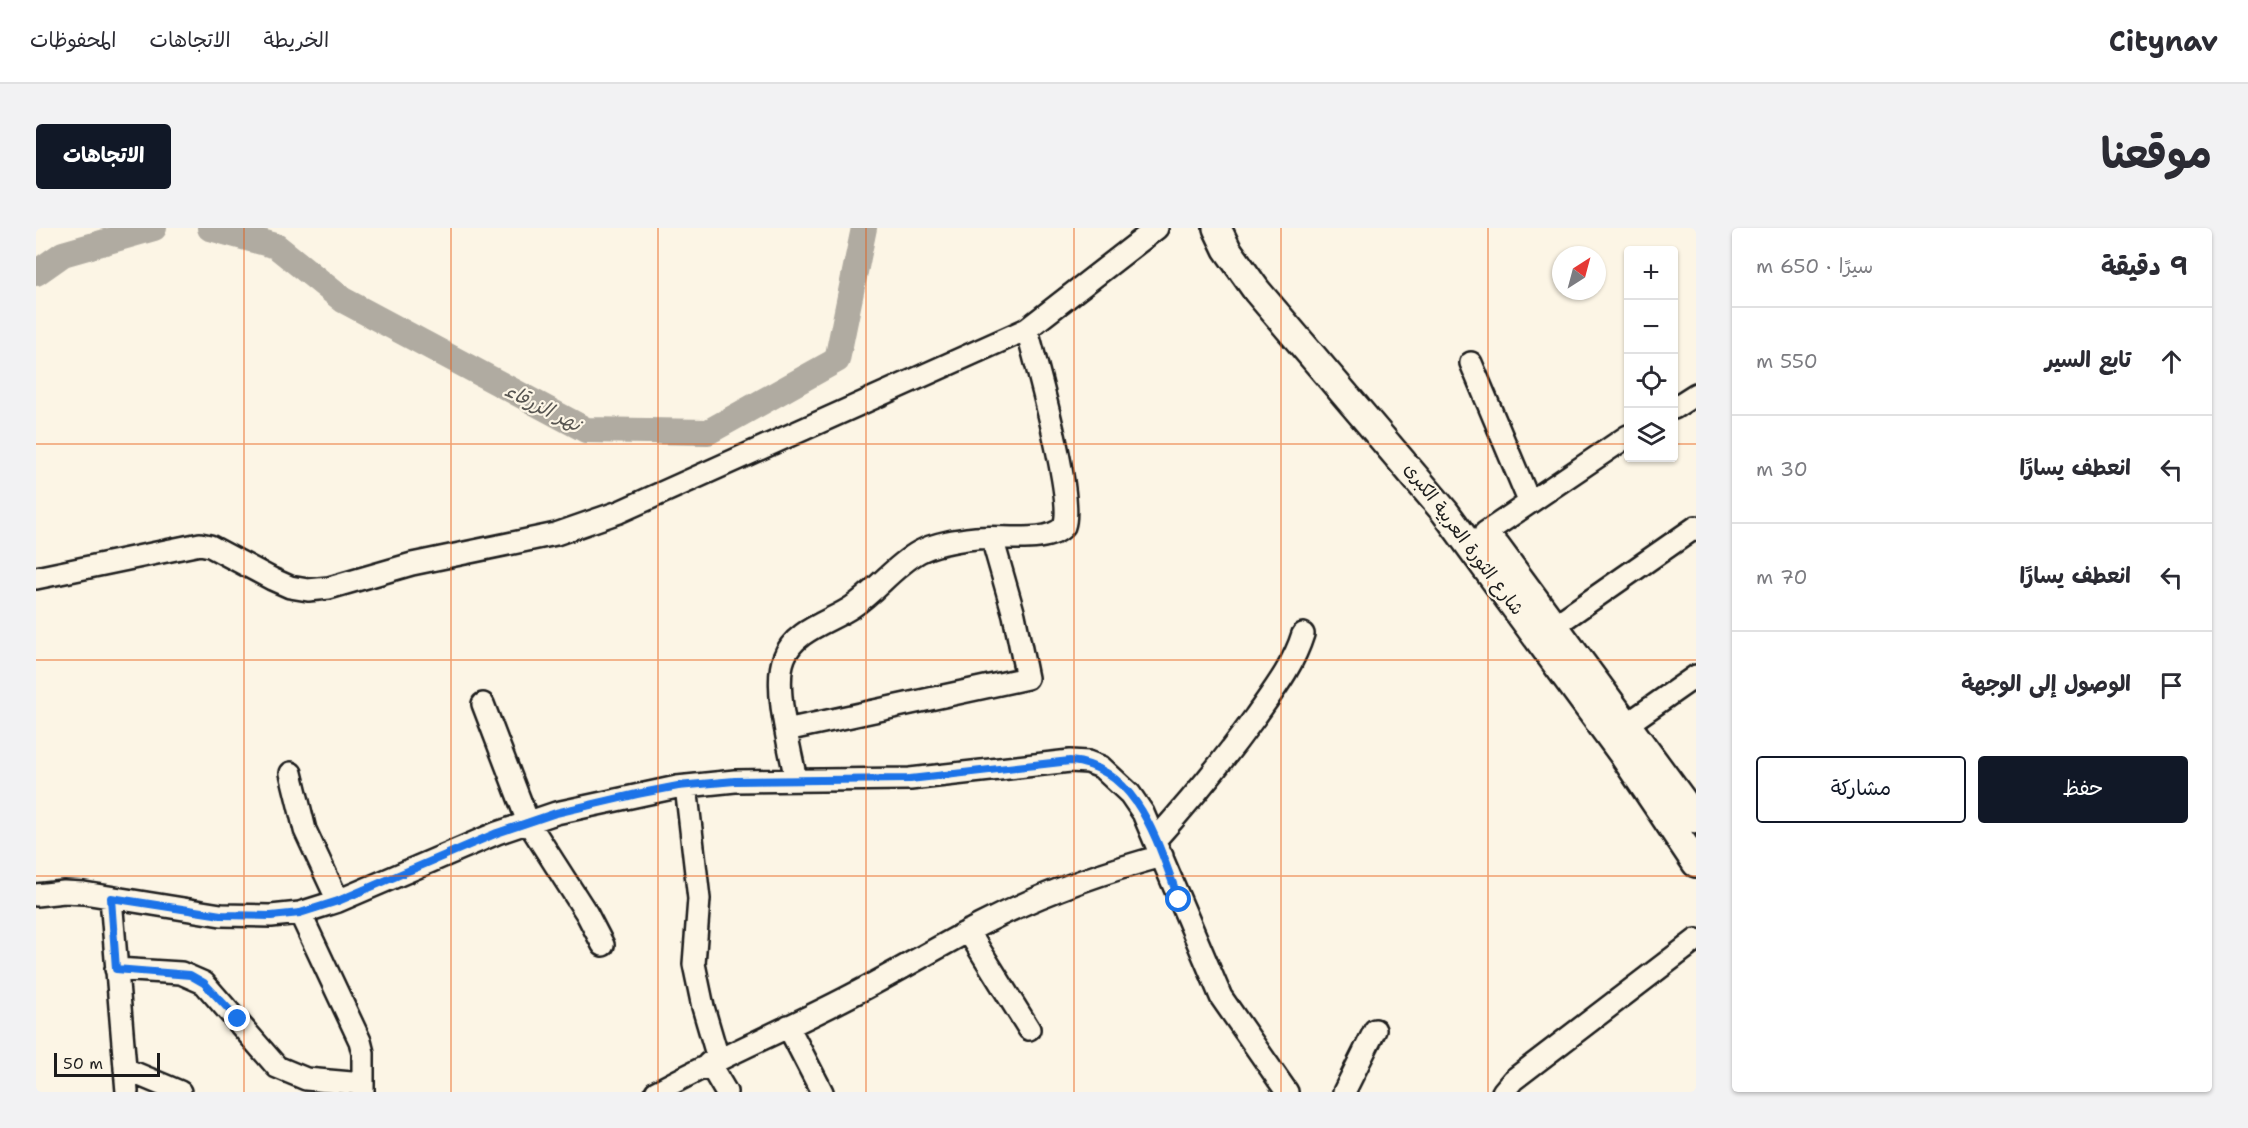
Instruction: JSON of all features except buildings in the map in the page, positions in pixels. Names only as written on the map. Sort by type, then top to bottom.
[{"type":"main road","name":"شارع الثورة العربية الكبرى","points":[[1217,228],[1227,249],[1257,291],[1445,512],[1622,753],[1696,863]]},
{"type":"main road","name":"شارع الثورة العربية الكبرى","points":[[1236,228],[1257,263],[1277,288],[1384,410],[1485,533],[1696,819]]},
{"type":"street","points":[[36,578],[200,544],[290,587],[308,590],[329,588],[412,564],[548,536],[619,512],[1027,328],[1157,228]]},
{"type":"street","points":[[796,780],[786,730],[780,674],[783,659],[792,644],[806,632],[867,596],[917,553],[954,542],[1050,536],[1060,530],[1066,520],[1067,505],[1052,429],[1027,328]]},
{"type":"street","points":[[1471,363],[1529,501]]},
{"type":"street","points":[[1678,405],[1696,394]]},
{"type":"street","points":[[1485,533],[1529,501],[1624,439]]},
{"type":"street","points":[[1554,626],[1696,527]]},
{"type":"street","points":[[786,730],[1027,679],[1028,673],[1022,645],[992,538]]},
{"type":"street","points":[[656,1092],[714,1060],[880,981],[968,931],[1041,896],[1109,871],[1159,848],[1285,675],[1303,634]]},
{"type":"street","points":[[1626,725],[1696,676]]},
{"type":"street","points":[[483,704],[528,822],[587,914],[603,945]]},
{"type":"street","points":[[36,895],[64,892],[221,915],[271,916],[300,913],[338,901],[497,833],[607,800],[686,786],[735,781],[910,779],[1057,762],[1088,762],[1101,767],[1130,794],[1159,848],[1210,975],[1233,1017],[1287,1092]]},
{"type":"street","points":[[291,773],[305,830],[338,901]]},
{"type":"street","points":[[686,786],[699,899],[694,964],[714,1060],[726,1092]]},
{"type":"street","points":[[111,898],[127,1092]]},
{"type":"street","points":[[116,969],[190,975],[211,990],[278,1067],[306,1080],[363,1088],[363,1053],[360,1041],[300,913]]},
{"type":"street","points":[[968,931],[1029,1029]]},
{"type":"street","points":[[1503,1092],[1513,1080],[1696,940]]},
{"type":"street","points":[[788,1026],[822,1092]]},
{"type":"street","points":[[1344,1092],[1375,1030]]},
{"type":"street","points":[[125,1069],[180,1092]]},
{"type":"waterway","name":"نهر الزرقاء","points":[[36,273],[63,254],[154,228]]},
{"type":"waterway","name":"نهر الزرقاء","points":[[210,228],[276,246],[343,300],[586,430],[708,432],[837,360],[864,228]]},
{"type":"route","points":[[238,1019],[204,983],[190,975],[116,969],[111,898],[221,915],[271,916],[309,912],[448,856],[497,833],[556,813],[678,786],[735,781],[910,779],[1057,762],[1088,762],[1101,767],[1115,778],[1143,813],[1156,839],[1179,900]]}]
